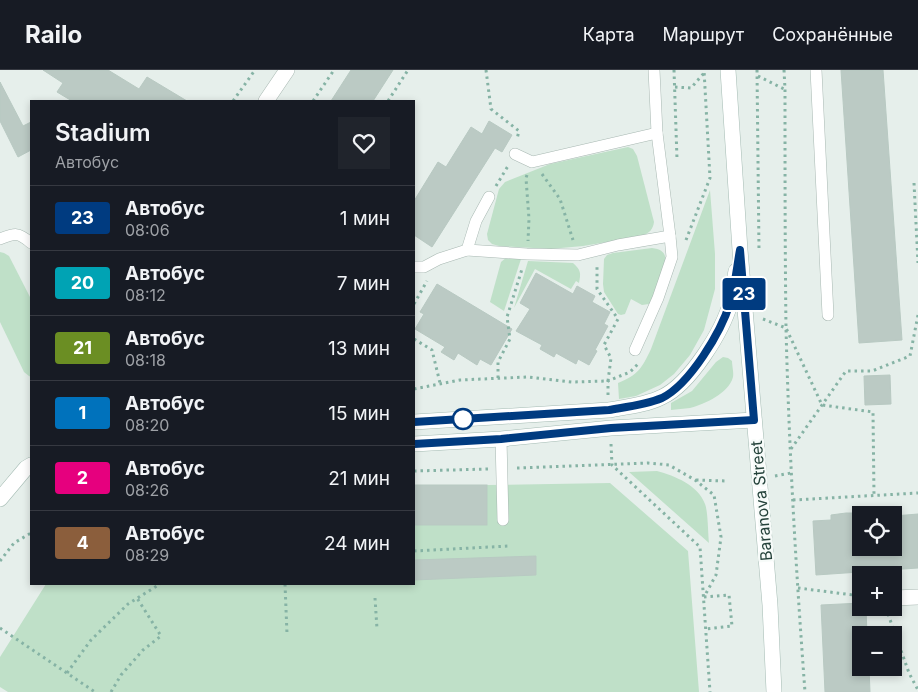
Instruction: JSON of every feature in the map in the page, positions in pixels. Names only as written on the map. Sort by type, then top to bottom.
[{"type":"main road","points":[[267,100],[287,70]]},
{"type":"main road","name":"Baranova Street","points":[[728,70],[740,250],[770,612],[774,692]]},
{"type":"main road","points":[[415,422],[609,410],[639,405],[662,397],[684,380],[708,350],[719,331],[731,302],[740,250]]},
{"type":"main road","points":[[415,444],[501,439],[611,428],[754,420]]},
{"type":"main road","points":[[0,499],[30,466]]},
{"type":"main road","points":[[902,598],[918,597]]},
{"type":"lane","points":[[635,350],[658,298],[672,258],[657,134],[654,70]]},
{"type":"lane","points":[[816,70],[828,315]]},
{"type":"lane","points":[[515,154],[532,162],[657,134]]},
{"type":"lane","points":[[468,250],[476,221],[489,197]]},
{"type":"lane","points":[[0,240],[13,234],[23,236],[30,241]]},
{"type":"lane","points":[[415,267],[424,267],[440,259],[468,250],[578,255],[618,245],[670,236]]},
{"type":"lane","points":[[501,439],[503,520]]},
{"type":"path","points":[[234,100],[255,70]]},
{"type":"path","points":[[314,100],[334,70]]},
{"type":"path","points":[[389,100],[408,70]]},
{"type":"path","points":[[486,70],[491,108],[518,131],[515,154],[489,197]]},
{"type":"path","points":[[757,70],[759,260]]},
{"type":"path","points":[[784,70],[786,328],[790,450],[805,692]]},
{"type":"path","points":[[675,87],[691,88],[705,72]]},
{"type":"path","points":[[758,76],[785,89]]},
{"type":"path","points":[[498,378],[498,362],[510,339],[507,317],[527,254],[529,219],[526,178],[532,162]]},
{"type":"path","points":[[532,162],[560,199],[578,255]]},
{"type":"path","points":[[914,183],[918,263]]},
{"type":"path","points":[[415,389],[460,380],[498,378],[527,377],[572,382],[608,381],[611,358],[604,345],[618,319],[597,288],[597,250]]},
{"type":"path","points":[[790,450],[846,371],[872,371],[910,356],[918,315]]},
{"type":"path","points":[[760,318],[786,328],[822,405]]},
{"type":"path","points":[[415,340],[432,350],[440,384]]},
{"type":"path","points":[[822,405],[872,412],[874,496]]},
{"type":"path","points":[[611,441],[612,465],[700,547],[710,692]]},
{"type":"path","points":[[612,465],[648,463],[669,465],[695,480],[714,495],[720,537],[716,575],[704,597]]},
{"type":"path","points":[[772,476],[791,473]]},
{"type":"path","points":[[695,480],[726,481]]},
{"type":"path","points":[[793,500],[918,493]]},
{"type":"path","points":[[0,561],[14,543],[30,535]]},
{"type":"path","points":[[415,551],[509,546]]},
{"type":"path","points":[[67,673],[91,640],[128,604],[158,585]]},
{"type":"path","points":[[285,585],[287,634]]},
{"type":"path","points":[[798,588],[852,595]]},
{"type":"path","points":[[704,597],[730,595],[732,626],[705,629]]},
{"type":"path","points":[[111,692],[121,675],[143,650],[161,636],[137,598]]},
{"type":"path","points":[[375,598],[377,629]]},
{"type":"path","points":[[889,616],[909,673],[918,690]]},
{"type":"path","points":[[0,628],[95,692]]},
{"type":"green space","points":[[628,147],[633,149],[637,156],[654,222],[652,228],[645,235],[583,246],[550,249],[499,246],[492,244],[488,240],[487,234],[499,189],[505,182],[550,164]]},
{"type":"green space","points":[[710,190],[715,254],[715,289],[704,330],[690,355],[674,374],[660,385],[636,396],[619,399],[618,383],[639,370],[651,349]]},
{"type":"green space","points":[[652,248],[662,251],[665,257],[656,293],[649,304],[642,305],[631,299],[625,314],[618,314],[604,292],[604,259],[607,255],[613,253]]},
{"type":"green space","points":[[0,252],[9,256],[30,297],[30,376],[24,372],[0,322]]},
{"type":"green space","points":[[507,257],[521,259],[504,311],[490,302],[501,262]]},
{"type":"green space","points":[[528,261],[573,263],[580,272],[579,283],[576,281],[571,289],[535,269],[514,308]]},
{"type":"green space","points":[[723,357],[732,361],[733,377],[727,388],[716,397],[702,404],[690,408],[671,410],[671,403],[692,391],[716,362]]},
{"type":"green space","points":[[657,471],[685,482],[702,497],[707,512],[709,543],[629,472]]},
{"type":"green space","points":[[610,483],[688,551],[699,692],[8,692],[0,687],[0,657],[45,585],[415,585],[415,525],[486,525],[487,485]]},
{"type":"building","points":[[43,70],[108,70],[139,89],[147,77],[185,100],[70,100],[57,92],[63,83]]},
{"type":"building","points":[[351,70],[393,70],[374,100],[332,100]]},
{"type":"building","points":[[841,70],[883,70],[902,340],[859,343]]},
{"type":"building","points":[[0,82],[23,126],[30,122],[30,151],[18,157],[0,121]]},
{"type":"building","points":[[489,121],[512,135],[502,152],[495,148],[432,247],[415,236],[415,199],[438,162],[446,167],[471,127],[482,134]]},
{"type":"building","points":[[536,273],[573,294],[577,286],[595,296],[592,302],[610,312],[604,324],[608,326],[589,365],[578,359],[576,364],[556,353],[554,357],[540,349],[542,345],[516,331],[530,309],[520,303]]},
{"type":"building","points":[[437,284],[512,329],[491,365],[480,359],[477,365],[458,353],[454,360],[441,352],[445,347],[415,329],[424,314],[420,312]]},
{"type":"building","points":[[890,375],[891,404],[865,405],[864,376]]},
{"type":"building","points":[[415,485],[487,485],[487,525],[415,525]]},
{"type":"building","points":[[852,513],[852,556],[902,556],[902,515],[918,514],[918,568],[902,569],[902,566],[852,566],[852,573],[816,575],[813,521],[831,520],[831,515]]},
{"type":"building","points":[[536,556],[536,575],[415,580],[415,560]]},
{"type":"building","points":[[852,603],[852,616],[866,616],[867,626],[852,626],[852,676],[869,676],[870,692],[825,692],[821,605]]},
{"type":"bus line","name":"23","points":[[415,422],[609,410],[639,405],[662,397],[679,385],[692,370],[708,350],[719,331],[731,302],[740,250],[754,420],[611,428],[501,439],[415,444]]}]
